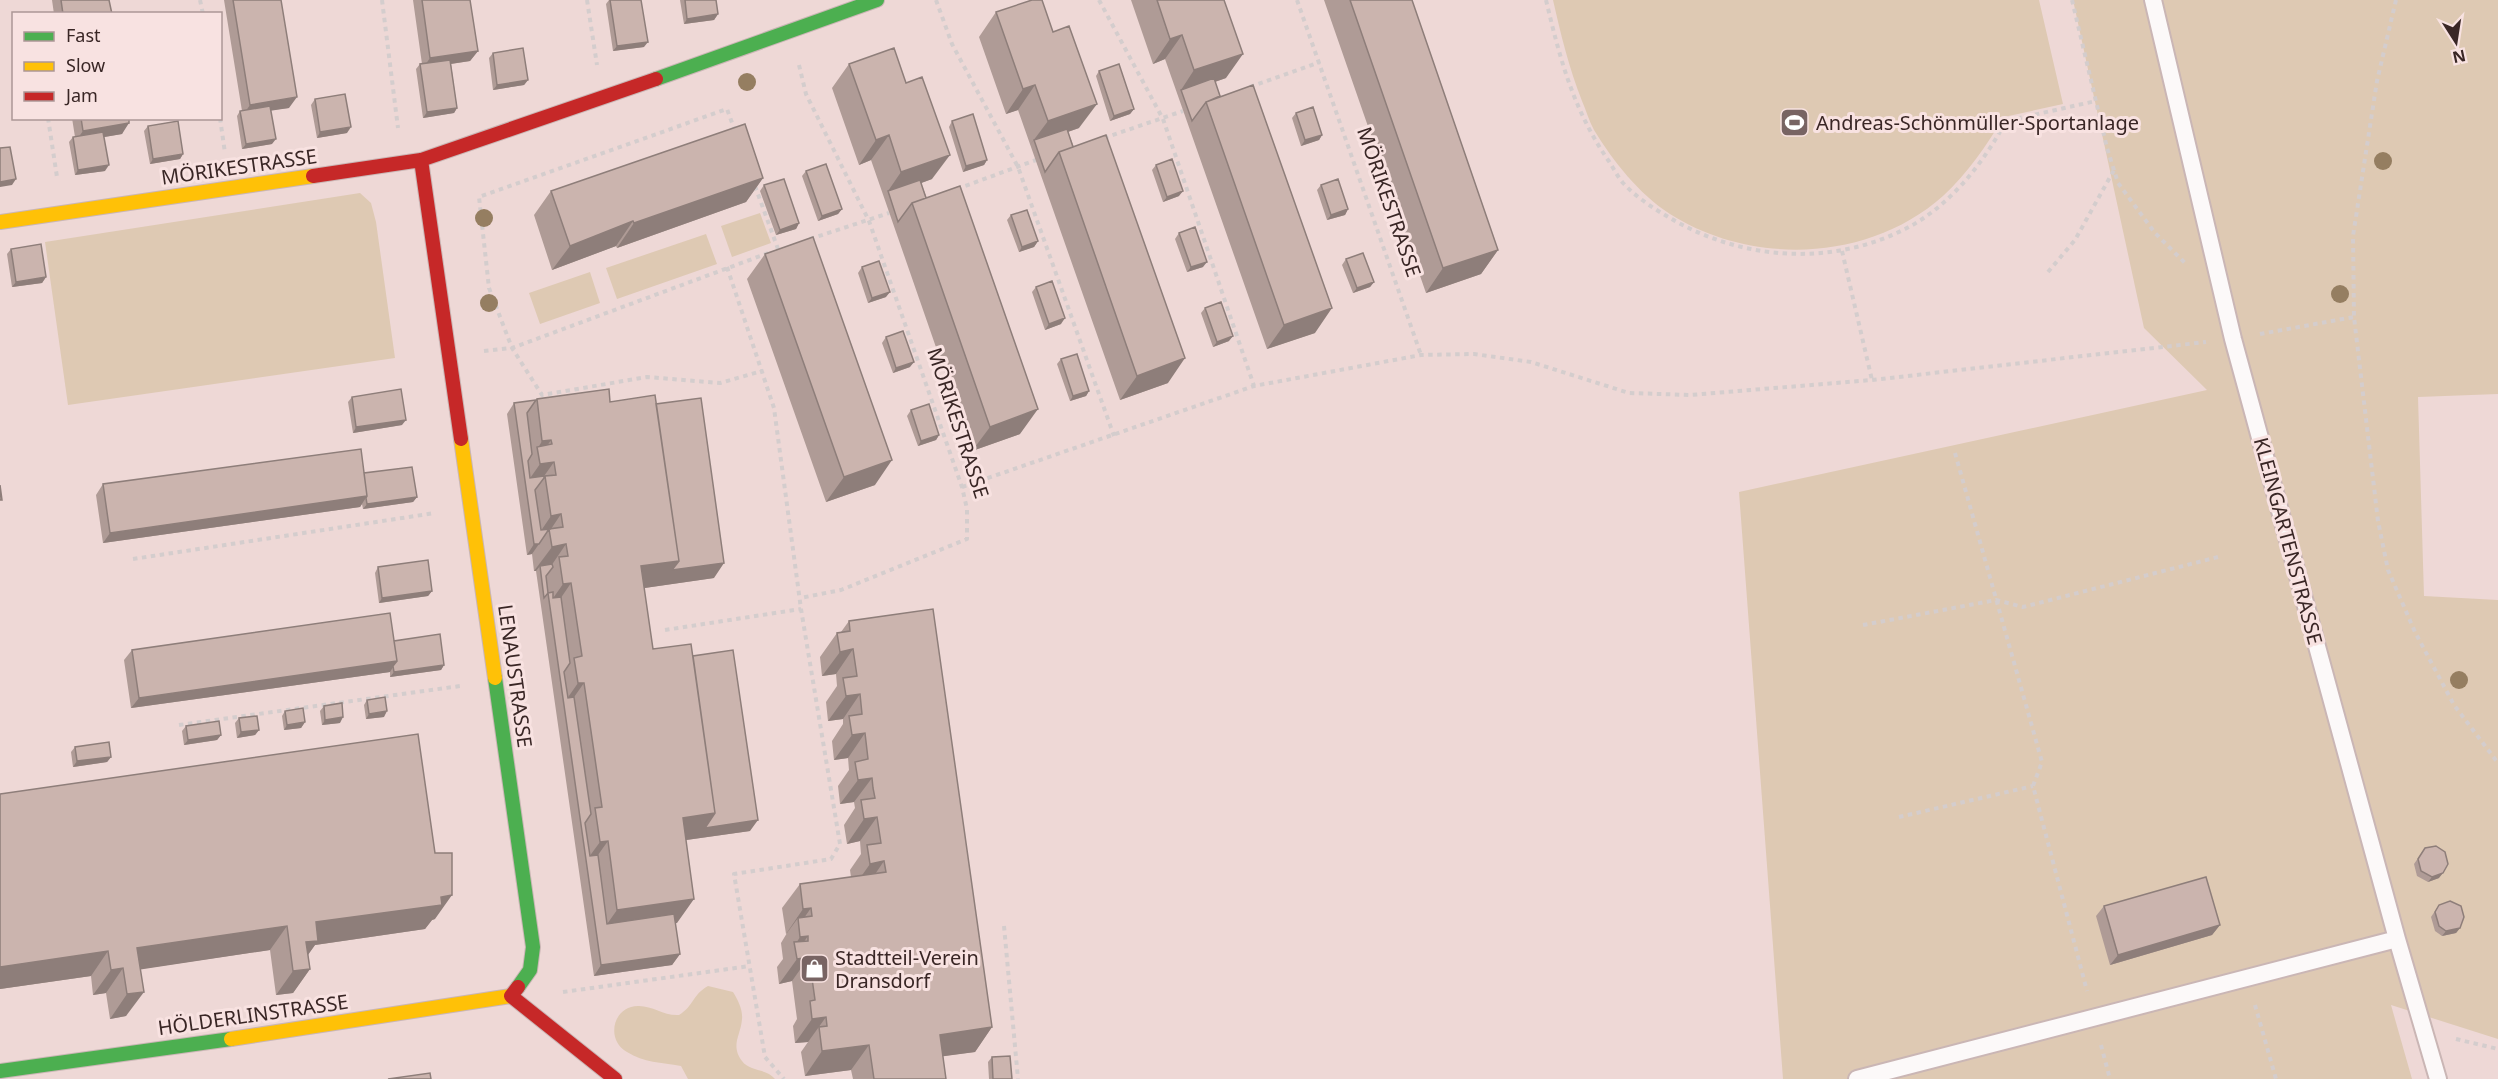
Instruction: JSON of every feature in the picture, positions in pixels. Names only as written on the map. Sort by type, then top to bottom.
[{"type":"street","name":"MÖRIKESTRASSE","points":[[0,222],[421,160],[601,99],[877,0]]},
{"type":"street","name":"LENAUSTRASSE","points":[[421,160],[533,947],[530,970],[512,996]]},
{"type":"street","name":"HÖLDERLINSTRASSE","points":[[0,1071],[323,1026],[512,996]]},
{"type":"street","points":[[512,996],[615,1079]]},
{"type":"lane","name":"KLEINGARTENSTRASSE","points":[[2153,0],[2233,339],[2397,939],[2438,1079]]},
{"type":"lane","points":[[1857,1079],[2397,939]]},
{"type":"path","points":[[382,0],[398,130],[421,160]]},
{"type":"path","points":[[587,0],[601,99]]},
{"type":"path","points":[[936,0],[952,44],[1018,167],[1114,436]]},
{"type":"path","points":[[1100,0],[1163,119],[1254,386]]},
{"type":"path","name":"MÖRIKESTRASSE","points":[[1297,0],[1421,355]]},
{"type":"path","points":[[1546,0],[1562,68],[1578,111],[1623,183],[1653,208],[1688,229],[1715,241],[1743,249],[1803,255],[1842,251],[1906,229],[1936,208],[1964,182],[1992,147],[2006,121],[2096,100]]},
{"type":"path","points":[[2072,0],[2118,183],[2155,233],[2200,279],[2222,293]]},
{"type":"path","points":[[2396,0],[2377,81],[2353,236],[2354,317],[2378,520],[2388,570],[2415,632],[2454,705],[2498,763]]},
{"type":"path","name":"MÖRIKESTRASSE","points":[[790,32],[806,94],[869,220],[962,487],[967,509],[967,539],[841,590],[800,598]]},
{"type":"path","points":[[1247,88],[1320,62]]},
{"type":"path","points":[[739,141],[727,109],[479,197],[489,288],[512,348],[542,395],[647,377],[720,384],[762,371]]},
{"type":"path","points":[[1100,140],[1183,111]]},
{"type":"path","points":[[48,120],[62,212]]},
{"type":"path","points":[[954,190],[1036,160]]},
{"type":"path","points":[[2048,272],[2075,240],[2114,169]]},
{"type":"path","points":[[754,184],[778,249]]},
{"type":"path","points":[[800,242],[889,213]]},
{"type":"path","points":[[448,356],[512,348],[789,246]]},
{"type":"path","points":[[1842,251],[1872,380]]},
{"type":"path","points":[[727,267],[774,408],[801,609],[840,844],[831,860],[734,874],[765,1057],[784,1079]]},
{"type":"path","points":[[962,487],[1254,386],[1421,355],[1474,354],[1531,362],[1629,393],[1690,395],[1872,380],[2233,339],[2354,317]]},
{"type":"path","points":[[1955,453],[2043,762],[2033,786],[2110,1079]]},
{"type":"path","points":[[133,559],[470,508]]},
{"type":"path","points":[[1863,625],[1996,600],[2023,607],[2218,556]]},
{"type":"path","points":[[665,630],[801,609]]},
{"type":"path","points":[[179,725],[496,681]]},
{"type":"path","points":[[1899,817],[2033,786]]},
{"type":"path","points":[[1004,926],[1018,1079]]},
{"type":"path","points":[[512,996],[544,994],[750,966]]},
{"type":"path","points":[[2247,978],[2276,1079]]},
{"type":"path","points":[[2423,1031],[2498,1048]]},
{"type":"shaded area","name":"Andreas-Schönmüller-Sportanlage","points":[[1553,0],[2039,0],[2063,104],[2004,117],[1976,159],[1943,196],[1913,218],[1881,234],[1846,244],[1810,249],[1773,249],[1737,242],[1702,231],[1670,214],[1637,187],[1618,165],[1594,130],[1577,89]]},
{"type":"shaded area","points":[[2073,0],[2498,0],[2498,394],[2418,397],[2424,596],[2498,600],[2498,1039],[2391,1005],[2412,1079],[1783,1079],[1739,492],[2207,390],[2144,328]]},
{"type":"shaded area","points":[[360,193],[371,203],[376,222],[395,358],[68,405],[45,242]]},
{"type":"shaded area","points":[[760,213],[771,243],[732,257],[721,226]]},
{"type":"shaded area","points":[[706,234],[717,264],[617,299],[606,268]]},
{"type":"shaded area","points":[[590,272],[600,303],[540,324],[529,293]]},
{"type":"shaded area","points":[[708,986],[733,992],[740,1005],[742,1016],[736,1045],[739,1055],[745,1064],[775,1079],[688,1079],[681,1066],[640,1058],[620,1047],[614,1032],[618,1017],[623,1011],[639,1006],[679,1015]]},
{"type":"building","points":[[61,0],[109,0],[112,12],[63,12]]},
{"type":"building","points":[[233,0],[281,0],[297,97],[250,105]]},
{"type":"building","points":[[422,0],[470,0],[478,51],[430,58]]},
{"type":"building","points":[[610,0],[641,0],[648,42],[617,46]]},
{"type":"building","points":[[685,0],[716,0],[718,14],[687,19]]},
{"type":"building","points":[[1032,0],[1042,0],[1053,32],[1069,26],[1097,104],[1048,121],[1035,85],[1023,89],[996,12]]},
{"type":"building","points":[[1157,0],[1224,0],[1243,54],[1194,70],[1182,35],[1170,39]]},
{"type":"building","points":[[1350,0],[1412,0],[1498,250],[1443,268]]},
{"type":"building","points":[[523,48],[528,80],[497,85],[493,53]]},
{"type":"building","points":[[894,48],[906,83],[922,77],[950,155],[901,172],[889,135],[876,140],[849,64]]},
{"type":"building","points":[[450,60],[457,108],[427,112],[420,64]]},
{"type":"building","points":[[1119,64],[1134,109],[1114,116],[1099,71]]},
{"type":"building","points":[[1214,78],[1220,96],[1206,102],[1192,121],[1181,90]]},
{"type":"building","points":[[1253,85],[1332,308],[1284,325],[1206,102]]},
{"type":"building","points":[[345,94],[351,127],[320,132],[315,99]]},
{"type":"building","points":[[270,106],[276,139],[246,144],[240,111]]},
{"type":"building","points":[[1313,107],[1322,135],[1305,140],[1296,113]]},
{"type":"building","points":[[973,114],[987,160],[966,166],[952,121]]},
{"type":"building","points":[[81,120],[129,120],[129,123],[83,131]]},
{"type":"building","points":[[178,121],[183,154],[153,159],[148,126]]},
{"type":"building","points":[[745,124],[763,178],[634,223],[633,221],[570,246],[551,191]]},
{"type":"building","points":[[1067,129],[1073,147],[1059,152],[1045,172],[1034,140]]},
{"type":"building","points":[[103,132],[109,165],[78,170],[73,137]]},
{"type":"building","points":[[1106,135],[1185,358],[1137,376],[1059,152]]},
{"type":"building","points":[[10,147],[16,179],[0,182],[0,148]]},
{"type":"building","points":[[1172,159],[1183,191],[1167,197],[1156,165]]},
{"type":"building","points":[[826,164],[842,209],[822,216],[806,171]]},
{"type":"building","points":[[784,179],[799,223],[780,230],[764,185]]},
{"type":"building","points":[[1338,179],[1348,209],[1331,215],[1321,185]]},
{"type":"building","points":[[920,180],[926,198],[912,203],[898,222],[888,191]]},
{"type":"building","points":[[960,186],[1038,409],[990,427],[912,203]]},
{"type":"building","points":[[1027,210],[1038,241],[1022,247],[1011,215]]},
{"type":"building","points":[[1195,227],[1207,262],[1191,267],[1179,233]]},
{"type":"building","points":[[813,237],[892,460],[844,477],[765,254]]},
{"type":"building","points":[[41,244],[46,277],[16,282],[11,249]]},
{"type":"building","points":[[1363,253],[1374,282],[1357,288],[1346,259]]},
{"type":"building","points":[[879,261],[890,292],[872,298],[862,267]]},
{"type":"building","points":[[1052,281],[1065,318],[1049,324],[1036,287]]},
{"type":"building","points":[[1221,302],[1233,336],[1217,342],[1205,308]]},
{"type":"building","points":[[903,331],[914,362],[896,368],[886,337]]},
{"type":"building","points":[[1077,354],[1089,391],[1073,396],[1061,359]]},
{"type":"building","points":[[401,389],[406,420],[356,427],[352,397]]},
{"type":"building","points":[[609,389],[610,402],[655,395],[679,561],[641,566],[653,649],[691,644],[715,813],[683,818],[694,899],[617,910],[608,841],[600,842],[595,808],[602,807],[584,683],[578,683],[574,658],[582,656],[571,583],[563,584],[559,557],[568,556],[566,544],[552,547],[549,529],[563,527],[561,514],[551,516],[545,476],[556,475],[554,462],[540,464],[537,447],[552,444],[551,440],[542,441],[537,399]]},
{"type":"building","points":[[701,398],[724,563],[672,570],[679,561],[656,404]]},
{"type":"building","points":[[536,400],[527,413],[532,454],[528,461],[530,478],[544,476],[535,490],[541,530],[549,529],[539,544],[534,544],[514,403]]},
{"type":"building","points":[[929,404],[939,435],[921,441],[911,410]]},
{"type":"building","points":[[361,449],[367,496],[110,533],[103,484]]},
{"type":"building","points":[[412,467],[417,497],[367,504],[364,473]]},
{"type":"building","points":[[428,560],[432,591],[382,598],[378,567]]},
{"type":"building","points":[[552,564],[553,567],[546,576],[548,593],[544,598],[540,566]]},
{"type":"building","points":[[553,592],[553,598],[561,597],[570,663],[564,672],[568,698],[574,697],[591,814],[585,823],[590,856],[598,855],[607,924],[674,914],[680,954],[601,965],[548,593]]},
{"type":"building","points":[[933,609],[992,1027],[940,1035],[946,1079],[874,1079],[869,1045],[822,1051],[819,1027],[827,1026],[826,1017],[812,1019],[810,1001],[815,1000],[809,957],[797,959],[794,942],[808,941],[808,936],[800,937],[798,918],[812,916],[811,908],[803,909],[800,884],[886,872],[884,861],[870,864],[867,845],[881,843],[877,817],[864,819],[861,800],[875,798],[872,778],[858,780],[855,762],[868,759],[865,733],[852,735],[849,716],[862,714],[860,694],[846,696],[843,678],[857,676],[853,649],[840,652],[837,633],[850,631],[849,621]]},
{"type":"building","points":[[390,613],[397,661],[139,698],[132,650]]},
{"type":"building","points":[[440,634],[444,665],[394,672],[393,666],[397,661],[394,641]]},
{"type":"building","points":[[733,650],[758,820],[705,828],[715,813],[693,656]]},
{"type":"building","points":[[385,697],[387,711],[369,714],[367,700]]},
{"type":"building","points":[[342,703],[343,717],[325,720],[324,706]]},
{"type":"building","points":[[303,708],[305,722],[287,725],[285,711]]},
{"type":"building","points":[[257,716],[259,730],[241,732],[239,718]]},
{"type":"building","points":[[219,721],[221,735],[188,740],[186,726]]},
{"type":"building","points":[[418,734],[435,853],[452,853],[452,895],[441,897],[442,905],[316,922],[318,941],[306,942],[310,969],[293,971],[287,926],[137,948],[144,992],[127,994],[123,968],[111,970],[108,951],[0,967],[0,794]]},
{"type":"building","points":[[109,742],[111,757],[77,761],[75,747]]},
{"type":"building","points":[[2436,846],[2445,852],[2448,864],[2443,873],[2432,877],[2421,871],[2418,859],[2425,848]]},
{"type":"building","points":[[2206,877],[2220,925],[2118,955],[2104,906]]},
{"type":"building","points":[[2450,901],[2461,906],[2464,917],[2460,928],[2446,931],[2439,926],[2435,912],[2439,905]]},
{"type":"building","points":[[1010,1056],[1012,1079],[993,1079],[992,1057]]},
{"type":"building","points":[[430,1073],[431,1079],[388,1079]]},
{"type":"traffic: fast","points":[[656,79],[877,0]]},
{"type":"traffic: fast","points":[[495,678],[533,947],[530,970],[518,987]]},
{"type":"traffic: fast","points":[[0,1071],[231,1039]]},
{"type":"traffic: slow","points":[[0,222],[313,176]]},
{"type":"traffic: slow","points":[[461,439],[495,678]]},
{"type":"traffic: slow","points":[[231,1039],[511,996]]},
{"type":"traffic: jam","points":[[313,176],[421,160],[656,79]]},
{"type":"traffic: jam","points":[[421,160],[461,439]]},
{"type":"traffic: jam","points":[[518,987],[511,996],[615,1079]]},
{"type":"place","name":"Andreas-Schönmüller-Sportanlage","points":[[1795,123]]},
{"type":"place","name":"Stadtteil-Verein Dransdorf","points":[[814,969]]}]
